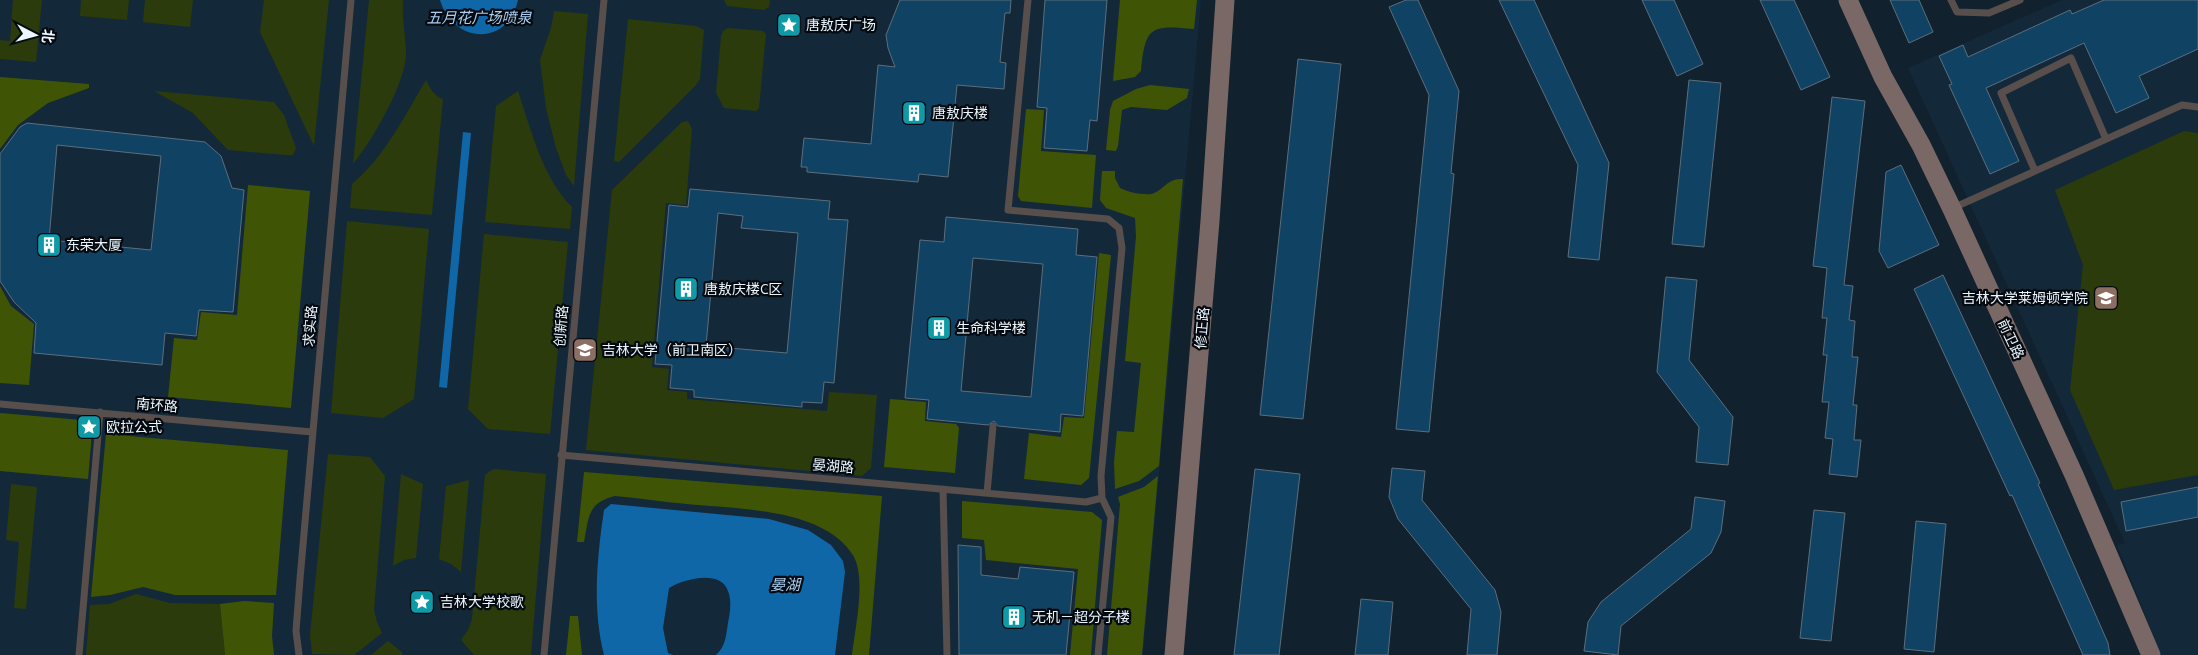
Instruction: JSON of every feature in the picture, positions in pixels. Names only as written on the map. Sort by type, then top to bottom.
[{"type":"street","name":"修正路","points":[[1174,655],[1210,221],[1225,0]]},
{"type":"street","name":"前卫路","points":[[1848,0],[1883,77],[1921,145],[1952,209],[2074,476],[2151,655]]},
{"type":"lane","name":"求实路","points":[[298,655],[296,631],[312,432],[351,0]]},
{"type":"lane","name":"创新路","points":[[544,655],[604,0]]},
{"type":"lane","points":[[1028,0],[1008,210],[1108,219],[1119,228],[1122,248],[1101,476],[1102,498],[1110,517],[1098,655]]},
{"type":"lane","points":[[1951,0],[1957,12],[1989,13],[2020,0]]},
{"type":"lane","points":[[2035,171],[2000,93],[2071,58],[2106,139]]},
{"type":"lane","points":[[1952,209],[2182,105],[2198,107]]},
{"type":"lane","name":"南环路","points":[[0,404],[312,432]]},
{"type":"lane","points":[[79,655],[100,412]]},
{"type":"lane","points":[[987,493],[993,426]]},
{"type":"lane","name":"晏湖路","points":[[561,455],[1086,502],[1102,498]]},
{"type":"lane","points":[[943,489],[947,655]]},
{"type":"shaded area","name":"吉林大学（前卫南区）","points":[[0,0],[1201,0],[1143,655],[0,655]]},
{"type":"shaded area","name":"吉林大学莱姆顿学院","points":[[2062,0],[2198,0],[2198,655],[2161,655],[2117,545],[2125,543],[1908,68]]},
{"type":"green space","points":[[13,0],[42,0],[36,62],[0,59],[0,40],[10,41]]},
{"type":"green space","points":[[81,0],[129,0],[127,20],[80,16]]},
{"type":"green space","points":[[145,0],[193,0],[190,27],[143,22]]},
{"type":"green space","points":[[264,0],[329,0],[314,146],[260,32]]},
{"type":"green space","points":[[369,0],[403,0],[405,63],[395,93],[379,126],[353,164]]},
{"type":"green space","points":[[724,0],[770,0],[769,7],[764,10],[727,6]]},
{"type":"green space","points":[[1120,0],[1197,0],[1194,29],[1168,28],[1153,32],[1148,37],[1145,45],[1141,71],[1135,77],[1113,81]]},
{"type":"green space","points":[[554,11],[588,14],[574,186],[566,175],[556,148],[546,108],[540,60],[551,28]]},
{"type":"green space","points":[[628,19],[696,26],[704,30],[700,79],[619,162],[614,161]]},
{"type":"green space","points":[[728,28],[763,31],[766,34],[759,108],[756,111],[724,108],[716,93],[721,36],[723,31]]},
{"type":"green space","points":[[0,77],[89,84],[89,88],[48,103],[18,125],[0,149]]},
{"type":"green space","points":[[426,80],[435,94],[443,99],[432,215],[350,208],[352,184],[385,148]]},
{"type":"green space","points":[[1150,85],[1189,89],[1187,98],[1167,110],[1131,107],[1122,110],[1116,151],[1106,150],[1110,110],[1113,101],[1136,89]]},
{"type":"green space","points":[[154,91],[274,102],[284,115],[296,148],[293,155],[228,150],[193,113]]},
{"type":"green space","points":[[518,91],[545,167],[553,182],[572,207],[570,229],[485,222],[496,106]]},
{"type":"green space","points":[[1026,109],[1044,110],[1041,151],[1096,155],[1092,208],[1021,201],[1018,196]]},
{"type":"green space","points":[[688,121],[692,129],[686,205],[666,203],[652,367],[669,369],[667,390],[687,392],[687,399],[827,411],[829,392],[877,395],[871,468],[862,476],[586,450],[612,190],[682,122]]},
{"type":"green space","points":[[2184,131],[2198,133],[2198,475],[2114,490],[2070,390],[2083,265],[2055,190]]},
{"type":"green space","points":[[1102,171],[1115,171],[1115,178],[1120,188],[1143,194],[1151,194],[1173,180],[1183,179],[1159,466],[1139,481],[1115,489],[1114,462],[1117,431],[1134,432],[1141,363],[1125,361],[1136,236],[1135,218],[1106,208],[1100,200]]},
{"type":"green space","points":[[248,185],[310,191],[291,408],[168,397],[174,338],[197,340],[201,312],[237,315]]},
{"type":"green space","points":[[347,221],[429,229],[414,399],[383,418],[331,413]]},
{"type":"green space","points":[[484,234],[568,242],[550,434],[488,429],[468,409]]},
{"type":"green space","points":[[1099,253],[1111,255],[1089,478],[1081,485],[1024,479],[1029,433],[1061,437],[1064,417],[1084,418]]},
{"type":"green space","points":[[0,286],[11,306],[34,324],[29,385],[0,383]]},
{"type":"green space","points":[[890,399],[926,402],[925,421],[956,424],[959,428],[955,473],[884,467]]},
{"type":"green space","points":[[0,413],[93,421],[88,479],[0,471]]},
{"type":"green space","points":[[106,434],[288,450],[276,595],[175,595],[143,587],[110,595],[91,597]]},
{"type":"green space","points":[[328,454],[370,457],[385,476],[374,610],[382,633],[354,655],[312,654],[310,635]]},
{"type":"green space","points":[[493,469],[546,474],[531,655],[474,655],[461,640],[468,630],[472,619],[485,475]]},
{"type":"green space","points":[[584,472],[882,496],[869,655],[852,655],[859,605],[859,578],[854,557],[841,541],[823,529],[802,520],[754,510],[615,496],[606,499],[594,507],[589,518],[584,542],[577,542]]},
{"type":"green space","points":[[401,474],[423,484],[416,558],[404,560],[393,566]]},
{"type":"green space","points":[[1158,476],[1142,655],[1107,655],[1120,504],[1118,497],[1144,487]]},
{"type":"green space","points":[[469,480],[461,572],[451,564],[439,559],[446,486]]},
{"type":"green space","points":[[11,484],[37,487],[26,609],[14,608],[19,542],[6,540]]},
{"type":"green space","points":[[962,501],[1092,512],[1102,520],[1091,655],[1070,655],[1078,569],[986,560],[984,540],[962,538]]},
{"type":"green space","points":[[136,594],[170,603],[220,604],[225,655],[86,655],[90,605],[109,604]]},
{"type":"green space","points":[[244,601],[274,603],[272,636],[274,655],[225,655],[220,604]]},
{"type":"green space","points":[[570,616],[578,616],[582,655],[566,655]]},
{"type":"green space","points":[[388,641],[402,652],[402,655],[371,655]]},
{"type":"water","name":"五月花广场喷泉","points":[[440,0],[518,0],[512,15],[503,26],[492,32],[480,34],[468,32],[456,25],[447,15]]},
{"type":"water","points":[[463,132],[471,133],[447,388],[439,387]]},
{"type":"water","name":"晏湖","points":[[611,504],[769,519],[808,530],[831,545],[843,561],[845,572],[835,655],[716,655],[722,648],[726,636],[730,611],[729,595],[724,584],[718,580],[701,578],[692,579],[669,588],[663,628],[668,653],[673,655],[604,655],[598,619],[597,583],[599,546],[604,510]]},
{"type":"building","name":"唐敖庆楼","points":[[900,0],[1011,0],[1010,13],[1005,13],[1000,62],[1006,63],[1004,89],[957,85],[948,177],[919,174],[918,182],[807,172],[807,167],[801,167],[804,138],[871,144],[878,65],[895,67],[888,48],[886,35]]},
{"type":"building","points":[[1045,0],[1107,0],[1097,121],[1090,120],[1087,151],[1044,148],[1047,108],[1037,107]]},
{"type":"building","points":[[1406,0],[1418,0],[1459,91],[1451,173],[1454,174],[1429,432],[1396,429],[1429,95],[1389,7]]},
{"type":"building","points":[[1499,0],[1534,0],[1609,163],[1599,260],[1568,257],[1578,165]]},
{"type":"building","points":[[1642,0],[1674,0],[1703,64],[1677,76]]},
{"type":"building","points":[[1760,0],[1794,0],[1830,77],[1801,90]]},
{"type":"building","points":[[1890,0],[1919,0],[1933,32],[1909,43]]},
{"type":"building","points":[[2104,0],[2198,0],[2198,49],[2139,76],[2149,98],[2116,113],[2084,43],[1986,88],[2019,161],[1990,174],[1949,85],[1952,84],[1939,56],[1963,45],[1968,57],[2070,10],[2072,14]]},
{"type":"building","points":[[1298,59],[1341,64],[1303,419],[1260,415]]},
{"type":"building","points":[[1689,80],[1721,83],[1704,247],[1672,244]]},
{"type":"building","points":[[1832,97],[1865,101],[1844,285],[1853,286],[1849,320],[1855,321],[1852,357],[1858,357],[1853,405],[1857,405],[1854,440],[1861,440],[1857,477],[1829,474],[1833,439],[1825,438],[1829,402],[1822,402],[1827,355],[1823,355],[1827,318],[1822,318],[1827,268],[1813,266]]},
{"type":"building","name":"东荣大厦","points":[[27,123],[205,142],[221,156],[232,188],[244,190],[233,312],[199,310],[196,336],[165,333],[162,365],[34,353],[36,323],[14,302],[0,281],[0,154],[20,127]],"holes":[[[57,145],[161,156],[151,250],[49,240]]]},
{"type":"building","points":[[1901,165],[1939,245],[1888,268],[1879,251],[1886,172]]},
{"type":"building","name":"唐敖庆楼C区","points":[[690,189],[830,201],[828,219],[848,220],[834,383],[824,382],[822,403],[802,402],[802,407],[694,397],[694,390],[670,388],[672,365],[655,364],[669,205],[688,207]],"holes":[[[718,213],[743,216],[741,228],[798,233],[787,353],[706,346]]]},
{"type":"building","name":"生命科学楼","points":[[946,217],[1078,229],[1076,255],[1097,257],[1083,416],[1061,414],[1060,432],[998,426],[994,421],[988,425],[927,419],[929,400],[905,398],[920,240],[944,242]],"holes":[[[973,258],[1043,264],[1031,397],[961,391]]]},
{"type":"building","points":[[1943,275],[2040,483],[2038,484],[2108,643],[2110,655],[2083,655],[2012,495],[2010,496],[1914,289]]},
{"type":"building","points":[[1666,277],[1697,280],[1689,360],[1733,417],[1728,465],[1696,462],[1699,427],[1657,372]]},
{"type":"building","points":[[1392,468],[1425,471],[1422,500],[1495,590],[1501,612],[1497,655],[1467,655],[1471,609],[1398,519],[1389,497]]},
{"type":"building","points":[[1255,469],[1300,474],[1279,655],[1234,655]]},
{"type":"building","points":[[2198,487],[2198,517],[2126,531],[2121,502]]},
{"type":"building","points":[[1695,497],[1725,501],[1721,532],[1711,553],[1621,626],[1618,655],[1584,651],[1588,622],[1601,602],[1691,529]]},
{"type":"building","points":[[1814,510],[1845,513],[1831,641],[1800,638]]},
{"type":"building","points":[[1916,521],[1946,524],[1934,652],[1904,649]]},
{"type":"building","name":"无机－超分子楼","points":[[958,545],[981,547],[981,575],[1018,579],[1020,567],[1074,572],[1066,655],[959,655]]},
{"type":"building","points":[[1361,599],[1393,602],[1388,655],[1355,655]]},
{"type":"place","name":"唐敖庆广场","points":[[789,25]]},
{"type":"place","name":"唐敖庆楼","points":[[914,113]]},
{"type":"place","name":"东荣大厦","points":[[49,245]]},
{"type":"place","name":"唐敖庆楼C区","points":[[686,289]]},
{"type":"place","name":"吉林大学莱姆顿学院","points":[[2106,298]]},
{"type":"place","name":"生命科学楼","points":[[939,328]]},
{"type":"place","name":"吉林大学（前卫南区）","points":[[585,350]]},
{"type":"place","name":"欧拉公式","points":[[89,427]]},
{"type":"place","name":"吉林大学校歌","points":[[422,602]]},
{"type":"place","name":"无机－超分子楼","points":[[1014,617]]}]
